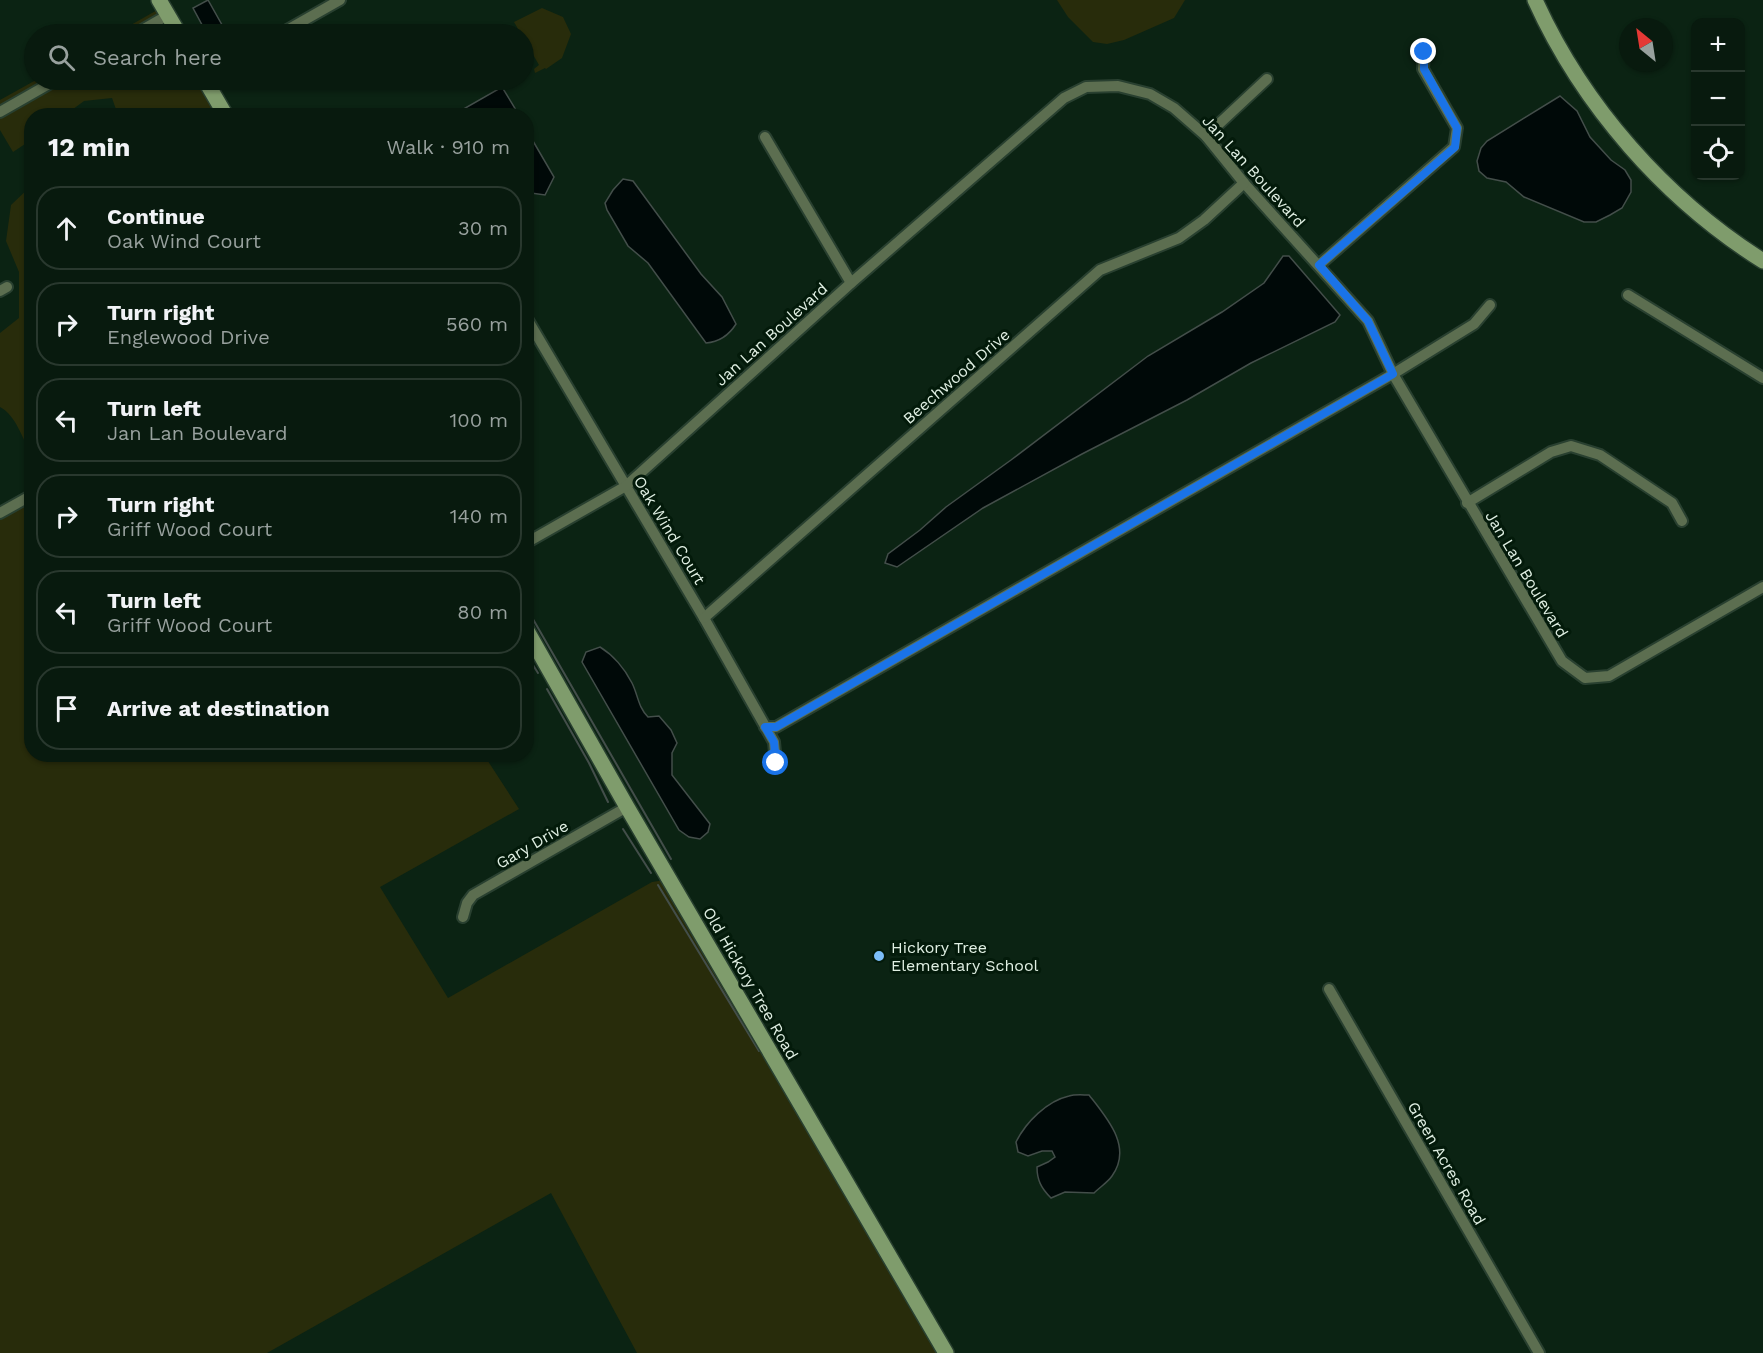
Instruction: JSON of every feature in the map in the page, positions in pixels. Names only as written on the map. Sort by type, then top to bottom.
[{"type":"street","points":[[159,0],[173,24]]},
{"type":"street","points":[[298,24],[340,0]]},
{"type":"street","points":[[1535,0],[1581,81],[1632,149],[1664,183],[1706,221],[1763,261]]},
{"type":"street","points":[[152,24],[168,15]]},
{"type":"street","points":[[1319,265],[1455,147],[1457,128],[1424,69],[1424,52]]},
{"type":"street","points":[[1206,136],[1267,80]]},
{"type":"street","name":"Jan Lan Boulevard","points":[[534,538],[626,486],[851,283],[1064,98],[1086,87],[1118,86],[1150,94],[1174,108],[1206,136],[1368,321],[1393,374],[1562,661],[1585,678],[1609,676],[1763,587]]},
{"type":"street","points":[[0,112],[38,90]]},
{"type":"street","points":[[212,90],[222,108]]},
{"type":"street","points":[[765,137],[851,283]]},
{"type":"street","name":"Beechwood Drive","points":[[705,618],[1100,270],[1179,238],[1204,220],[1245,183]]},
{"type":"street","points":[[1628,295],[1763,378]]},
{"type":"street","points":[[765,727],[776,727],[1393,374],[1474,324],[1490,305]]},
{"type":"street","name":"Oak Wind Court","points":[[534,330],[705,618],[774,742],[776,763]]},
{"type":"street","points":[[1467,503],[1551,452],[1571,446],[1600,455],[1672,503],[1682,520]]},
{"type":"street","points":[[0,513],[24,500]]},
{"type":"street","name":"Old Hickory Tree Road","points":[[534,643],[627,807],[946,1353]]},
{"type":"street","name":"Gary Drive","points":[[463,917],[467,903],[473,895],[627,807]]},
{"type":"street","name":"Green Acres Road","points":[[1329,989],[1539,1353]]},
{"type":"green space","points":[[1057,0],[1185,0],[1174,18],[1124,40],[1107,44],[1093,42],[1068,17]]},
{"type":"green space","points":[[542,8],[563,17],[571,34],[562,58],[546,69],[535,73],[534,69],[539,65],[534,56],[534,24],[515,24],[514,22]]},
{"type":"green space","points":[[159,9],[168,24],[133,24]]},
{"type":"green space","points":[[24,87],[24,90],[206,90],[217,108],[116,108],[112,98],[84,101],[74,108],[24,108],[24,145],[13,152],[0,130],[0,100]]},
{"type":"green space","points":[[24,193],[24,440],[11,416],[0,407],[0,333],[19,318],[19,272],[6,241],[11,205]]},
{"type":"green space","points":[[24,493],[24,762],[489,762],[519,809],[380,887],[448,998],[652,882],[665,880],[941,1353],[637,1353],[551,1193],[267,1353],[0,1353],[0,508]]},
{"type":"shaded area","points":[[208,0],[222,24],[202,24],[193,8]]},
{"type":"shaded area","points":[[497,90],[504,90],[515,108],[465,108]]},
{"type":"shaded area","points":[[1560,96],[1577,111],[1590,137],[1611,160],[1625,170],[1631,180],[1631,192],[1622,208],[1596,222],[1584,222],[1524,197],[1506,182],[1487,178],[1479,171],[1477,161],[1481,148],[1487,141]]},
{"type":"shaded area","points":[[534,143],[554,177],[545,195],[534,193]]},
{"type":"shaded area","points":[[623,179],[633,181],[701,274],[722,297],[736,324],[724,337],[706,343],[648,263],[628,246],[605,203]]},
{"type":"shaded area","points":[[1283,256],[1289,256],[1340,315],[1335,322],[1251,363],[1187,400],[983,508],[897,567],[885,563],[888,554],[946,507],[1148,356],[1222,312],[1264,283]]},
{"type":"shaded area","points":[[600,647],[614,658],[626,673],[648,717],[659,716],[671,730],[677,743],[672,753],[672,775],[710,824],[708,832],[700,839],[689,837],[679,830],[582,662],[586,652]]},
{"type":"shaded area","points":[[1071,1095],[1089,1095],[1115,1133],[1120,1154],[1118,1165],[1110,1178],[1094,1193],[1065,1192],[1051,1198],[1040,1184],[1037,1167],[1055,1157],[1052,1151],[1042,1151],[1028,1156],[1018,1152],[1016,1142],[1025,1127],[1045,1107]]},
{"type":"waterway","points":[[534,621],[671,859]]},
{"type":"waterway","points":[[534,667],[538,673]]},
{"type":"waterway","points":[[547,689],[589,763],[608,802]]},
{"type":"waterway","points":[[623,829],[651,873]]},
{"type":"waterway","points":[[658,885],[759,1051]]},
{"type":"place","name":"Hickory Tree Elementary School","points":[[879,956]]},
{"type":"route","points":[[776,763],[774,742],[765,727],[776,727],[1393,374],[1368,321],[1319,265],[1455,147],[1457,128],[1424,69],[1424,52]]}]
